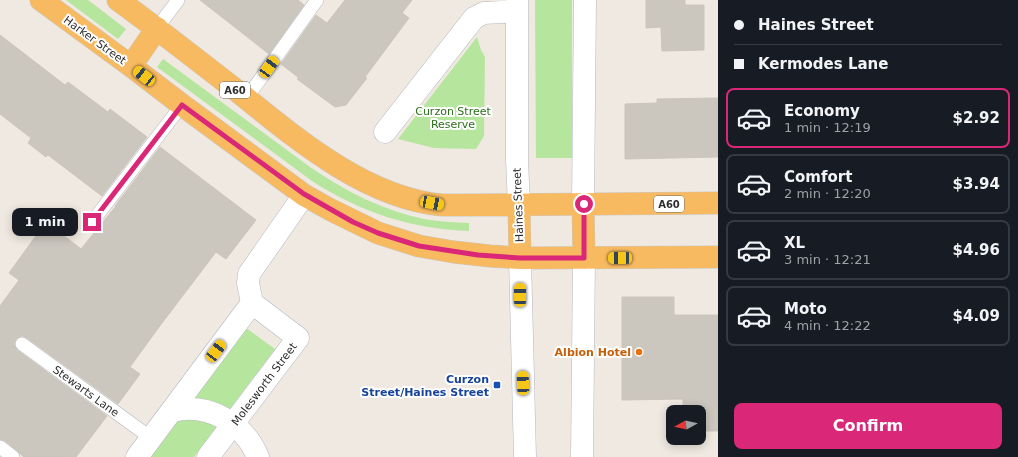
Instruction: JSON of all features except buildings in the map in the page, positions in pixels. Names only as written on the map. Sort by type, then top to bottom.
[{"type":"highway","name":"Harker Street","points":[[41,0],[304,194],[353,222],[378,233],[419,246],[490,256],[520,258],[718,257]]},
{"type":"highway","name":"A60","points":[[118,0],[157,28],[303,143],[355,175],[383,189],[403,196],[442,205],[519,206],[584,204],[718,204]]},
{"type":"highway","points":[[131,66],[157,28]]},
{"type":"highway","points":[[584,204],[584,258]]},
{"type":"highway","name":"Haines Street","points":[[519,206],[520,258]]},
{"type":"street","points":[[584,204],[585,0]]},
{"type":"street","points":[[385,132],[474,18],[484,13],[517,6]]},
{"type":"street","name":"Haines Street","points":[[517,6],[516,160],[519,206]]},
{"type":"street","points":[[137,457],[252,303],[248,283],[249,274],[304,194]]},
{"type":"street","name":"Haines Street","points":[[520,258],[525,457]]},
{"type":"street","points":[[582,457],[584,258]]},
{"type":"street","name":"Molesworth Street","points":[[208,457],[298,338],[252,303]]},
{"type":"street","points":[[172,411],[189,408],[205,410],[221,416],[234,424],[256,451]]},
{"type":"lane","points":[[157,28],[178,0]]},
{"type":"lane","points":[[246,99],[317,0]]},
{"type":"lane","points":[[92,222],[182,105]]},
{"type":"lane","name":"Stewarts Lane","points":[[22,344],[151,438]]},
{"type":"lane","points":[[0,447],[13,457]]},
{"type":"green space","points":[[66,0],[88,0],[126,29],[118,39]]},
{"type":"green space","points":[[535,0],[572,0],[572,158],[536,158]]},
{"type":"green space","name":"Curzon Street Reserve","points":[[477,37],[485,57],[484,136],[476,149],[434,148],[398,139]]},
{"type":"green space","points":[[163,59],[310,167],[350,192],[379,205],[408,215],[435,221],[469,223],[469,231],[427,227],[387,217],[367,210],[330,192],[312,181],[157,67]]},
{"type":"green space","points":[[246,328],[275,349],[194,457],[149,457]]},
{"type":"place","name":"Albion Hotel","points":[[639,352]]},
{"type":"place","name":"Curzon Street/Haines Street","points":[[497,385]]},
{"type":"route","points":[[92,222],[155,138],[182,105],[304,194],[353,222],[378,233],[419,246],[490,256],[520,258],[584,258],[584,204]]}]
